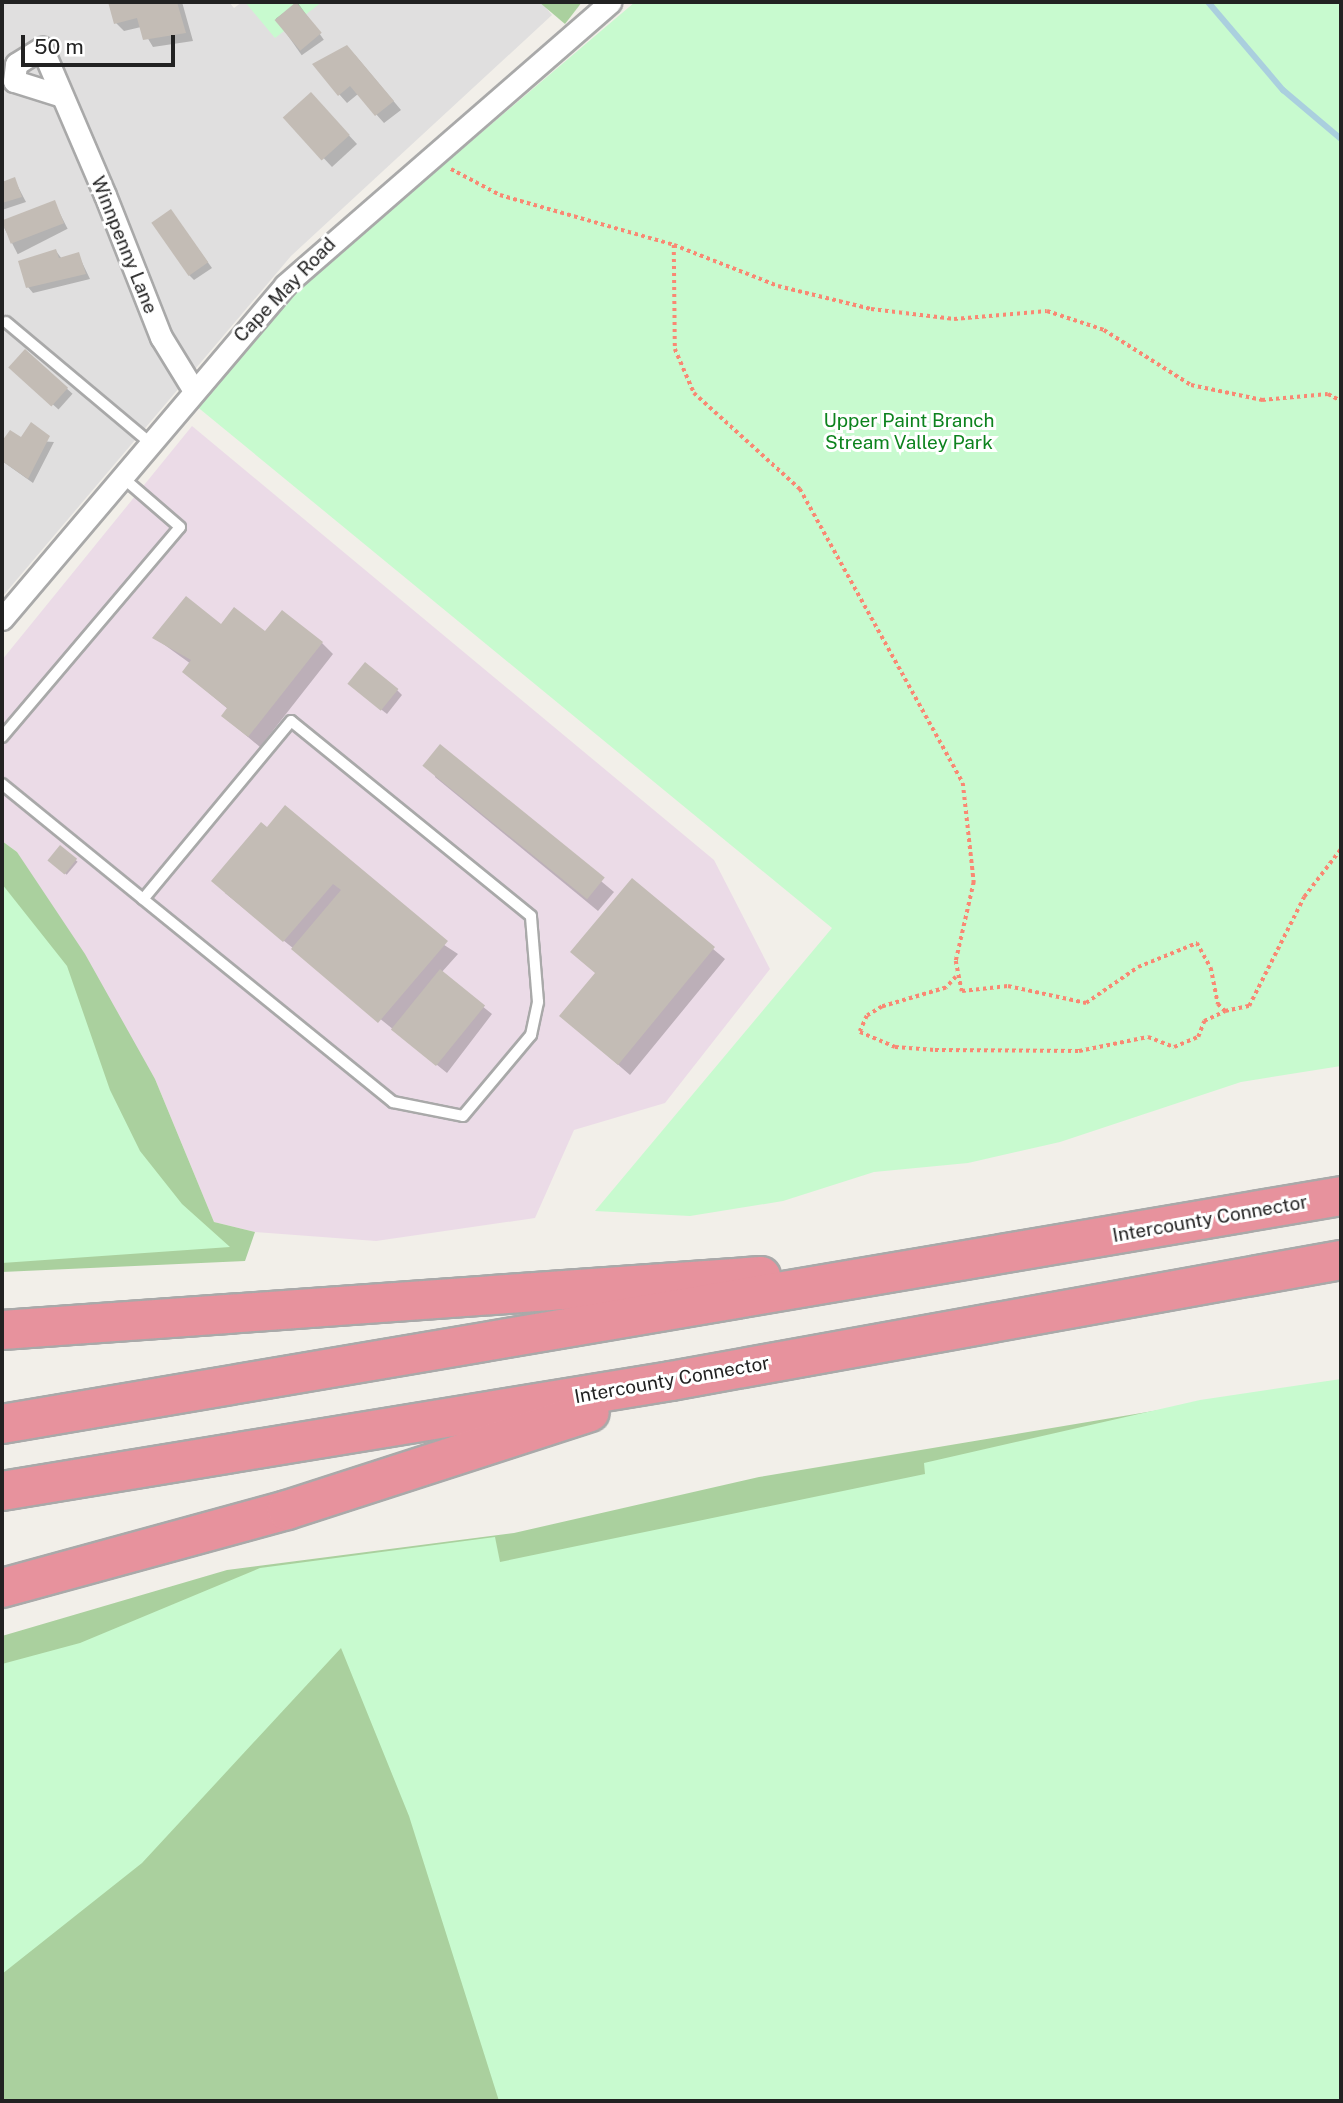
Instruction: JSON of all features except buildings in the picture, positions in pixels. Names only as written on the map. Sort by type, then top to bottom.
[{"type":"highway","name":"Intercounty Connector","points":[[2,1424],[1341,1196]]},
{"type":"highway","name":"Intercounty Connector","points":[[2,1491],[671,1381],[1341,1260]]},
{"type":"highway","points":[[2,1330],[660,1278],[893,1272]]},
{"type":"highway","points":[[2,1588],[502,1445],[671,1381]]},
{"type":"street","name":"Cape May Road","points":[[2,619],[193,389],[292,278],[610,2]]},
{"type":"street","name":"Winnpenny Lane","points":[[62,96],[161,337],[193,389]]},
{"type":"lane","points":[[6,322],[149,442]]},
{"type":"lane","points":[[2,737],[180,527],[121,476]]},
{"type":"lane","points":[[2,784],[143,899],[393,1102],[463,1115],[531,1035],[538,1002],[531,916],[291,721],[143,899]]},
{"type":"path","points":[[431,157],[500,195],[674,245],[778,286],[871,309],[954,319],[1047,312],[1104,330],[1191,385],[1262,400],[1328,394],[1341,401]]},
{"type":"path","points":[[674,245],[675,349],[694,393],[800,489],[963,783],[974,882],[956,977],[946,988],[874,1011],[860,1032],[884,1044],[935,1050],[1079,1051],[1148,1037],[1174,1047],[1198,1037],[1204,1021],[1225,1011],[1250,1006],[1304,897],[1341,849]]},
{"type":"path","points":[[956,977],[962,991],[1008,986],[1086,1003],[1138,967],[1197,943],[1225,1011]]},
{"type":"shaded area","points":[[2,2],[229,2],[234,8],[242,2],[541,2],[552,15],[291,256],[2,597]]},
{"type":"shaded area","points":[[192,426],[714,860],[770,969],[665,1103],[574,1130],[535,1218],[376,1241],[255,1232],[214,1222],[155,1079],[17,852],[2,841],[2,660]]},
{"type":"green space","points":[[245,2],[322,2],[275,38]]},
{"type":"green space","points":[[539,2],[582,2],[565,24]]},
{"type":"green space","name":"Upper Paint Branch Stream Valley Park","points":[[635,2],[1341,2],[1341,1066],[1241,1082],[1060,1142],[968,1163],[874,1172],[783,1201],[690,1216],[595,1211],[832,928],[195,405],[295,291]]},
{"type":"green space","points":[[2,841],[17,852],[85,954],[155,1079],[214,1222],[255,1232],[245,1261],[2,1272]]},
{"type":"green space","points":[[2,884],[67,966],[110,1090],[140,1151],[182,1204],[230,1247],[2,1263]]},
{"type":"green space","points":[[1341,1379],[1341,2101],[499,2101],[409,1816],[341,1648],[142,1863],[2,1974],[2,1664],[80,1643],[260,1568],[495,1537],[500,1562],[925,1474],[924,1463],[1200,1400]]},
{"type":"green space","points":[[1213,1401],[1341,2101],[2,2101],[2,1636],[227,1570],[514,1533],[759,1477]]},
{"type":"waterway","points":[[1208,2],[1283,90],[1341,139]]}]
